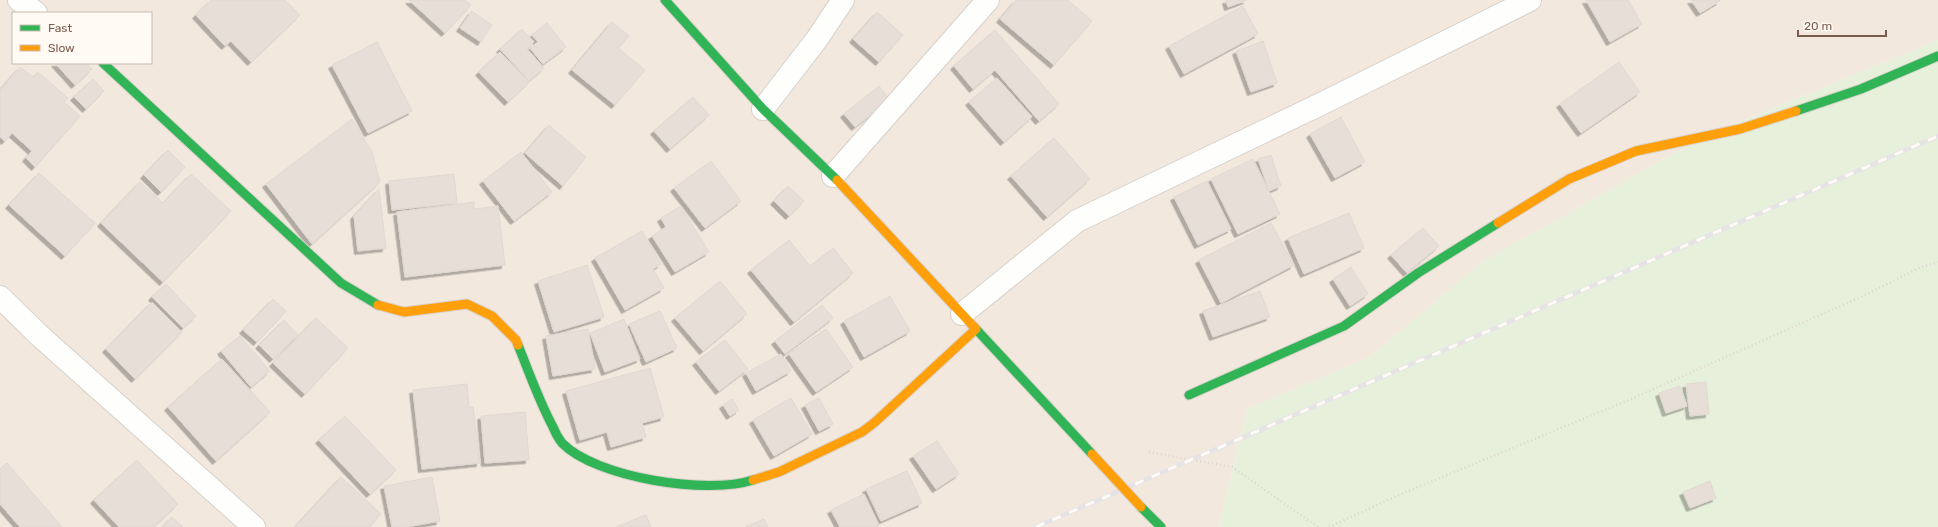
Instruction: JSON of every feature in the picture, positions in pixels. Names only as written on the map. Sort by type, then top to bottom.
[{"type":"street","points":[[19,0],[35,12]]},
{"type":"street","points":[[665,0],[763,109],[833,176],[1161,527]]},
{"type":"street","points":[[763,109],[817,39],[843,0]]},
{"type":"street","points":[[833,176],[988,0]]},
{"type":"street","points":[[104,64],[341,283],[375,304],[404,312],[467,304],[492,316],[516,340],[548,418],[561,442],[578,455],[608,469],[668,484],[739,485],[779,472],[862,432],[874,423],[969,322],[1077,221],[1323,104],[1530,0]]},
{"type":"street","points":[[1189,394],[1344,326],[1418,273],[1569,179],[1636,151],[1740,130],[1861,89],[1938,56]]},
{"type":"street","points":[[0,297],[40,336],[254,527]]},
{"type":"path","points":[[1329,527],[1409,491],[1629,400],[1863,296],[1921,267],[1938,262]]},
{"type":"path","points":[[1149,452],[1232,467],[1318,527]]},
{"type":"shaded area","points":[[0,0],[1938,0],[1938,40],[1701,138],[1481,263],[1370,357],[1247,409],[1219,527],[0,527]]},
{"type":"green space","points":[[1938,40],[1938,527],[1219,527],[1247,409],[1370,357],[1481,263],[1701,138]]},
{"type":"building","points":[[211,0],[285,0],[300,15],[251,62],[231,41],[225,46],[196,15]]},
{"type":"building","points":[[409,0],[465,0],[471,5],[445,33]]},
{"type":"building","points":[[1016,0],[1068,0],[1092,21],[1054,65],[1000,19]]},
{"type":"building","points":[[1226,0],[1247,0],[1228,7]]},
{"type":"building","points":[[1586,0],[1628,0],[1642,24],[1610,42]]},
{"type":"building","points":[[1691,0],[1719,0],[1720,1],[1700,13]]},
{"type":"building","points":[[1243,6],[1258,34],[1184,74],[1169,46]]},
{"type":"building","points":[[472,11],[492,25],[481,42],[460,28]]},
{"type":"building","points":[[877,12],[903,35],[879,62],[853,39]]},
{"type":"building","points":[[612,22],[629,36],[618,48],[645,70],[615,105],[572,70]]},
{"type":"building","points":[[547,23],[566,47],[543,64],[530,48],[538,42],[532,35]]},
{"type":"building","points":[[522,29],[534,42],[527,49],[544,68],[529,81],[500,49]]},
{"type":"building","points":[[995,30],[1059,104],[1039,121],[995,70],[973,89],[954,66]]},
{"type":"building","points":[[1263,41],[1277,83],[1251,92],[1236,51]]},
{"type":"building","points":[[377,42],[412,111],[368,133],[332,65]]},
{"type":"building","points":[[500,52],[529,82],[508,102],[479,72]]},
{"type":"building","points":[[1619,62],[1640,92],[1581,133],[1560,104]]},
{"type":"building","points":[[56,64],[87,64],[92,69],[75,85]]},
{"type":"building","points":[[20,67],[33,77],[38,72],[68,98],[64,102],[80,116],[35,167],[26,158],[32,151],[12,133],[5,141],[0,137],[0,90]]},
{"type":"building","points":[[997,78],[1032,117],[1004,142],[969,102]]},
{"type":"building","points":[[93,79],[104,91],[86,109],[74,97]]},
{"type":"building","points":[[879,86],[890,100],[855,127],[844,114]]},
{"type":"building","points":[[693,97],[709,115],[670,149],[654,131]]},
{"type":"building","points":[[1341,117],[1365,162],[1335,178],[1310,134]]},
{"type":"building","points":[[352,119],[372,152],[380,182],[312,244],[266,184]]},
{"type":"building","points":[[549,125],[586,157],[563,186],[525,153]]},
{"type":"building","points":[[1054,138],[1090,179],[1047,217],[1011,176]]},
{"type":"building","points":[[168,150],[185,167],[161,192],[144,175]]},
{"type":"building","points":[[521,152],[552,192],[514,221],[483,181]]},
{"type":"building","points":[[1271,155],[1281,186],[1269,191],[1258,159]]},
{"type":"building","points":[[1253,159],[1280,214],[1238,234],[1211,179]]},
{"type":"building","points":[[711,161],[741,201],[705,228],[674,188]]},
{"type":"building","points":[[39,173],[95,223],[65,256],[9,205]]},
{"type":"building","points":[[191,174],[231,211],[163,282],[101,223],[140,182],[163,203]]},
{"type":"building","points":[[454,174],[457,203],[392,210],[389,181]]},
{"type":"building","points":[[1207,181],[1231,229],[1198,245],[1174,197]]},
{"type":"building","points":[[788,186],[804,201],[789,216],[774,201]]},
{"type":"building","points":[[379,189],[386,248],[358,251],[354,216]]},
{"type":"building","points":[[474,202],[474,209],[498,206],[505,265],[405,277],[397,212]]},
{"type":"building","points":[[681,206],[709,252],[675,272],[652,236],[666,227],[661,218]]},
{"type":"building","points":[[1349,213],[1364,248],[1304,274],[1288,238]]},
{"type":"building","points":[[1271,223],[1294,265],[1221,303],[1199,260]]},
{"type":"building","points":[[1423,228],[1439,246],[1407,273],[1391,255]]},
{"type":"building","points":[[642,231],[661,264],[653,269],[664,288],[625,310],[595,258]]},
{"type":"building","points":[[789,240],[810,266],[833,248],[853,273],[794,322],[751,270]]},
{"type":"building","points":[[587,265],[604,317],[554,332],[538,281]]},
{"type":"building","points":[[1351,267],[1368,294],[1350,306],[1333,279]]},
{"type":"building","points":[[720,281],[747,314],[703,351],[675,318]]},
{"type":"building","points":[[166,284],[196,316],[183,328],[152,297]]},
{"type":"building","points":[[1260,291],[1270,317],[1213,337],[1203,311]]},
{"type":"building","points":[[890,296],[910,331],[864,357],[844,321]]},
{"type":"building","points":[[273,299],[286,311],[257,342],[243,330]]},
{"type":"building","points":[[152,302],[182,332],[135,379],[106,349]]},
{"type":"building","points":[[822,305],[833,318],[785,354],[775,341]]},
{"type":"building","points":[[660,311],[677,348],[646,362],[629,324]]},
{"type":"building","points":[[316,318],[348,348],[305,394],[273,363]]},
{"type":"building","points":[[624,319],[640,359],[605,372],[590,333]]},
{"type":"building","points":[[284,320],[298,335],[273,359],[259,345]]},
{"type":"building","points":[[588,329],[595,369],[553,376],[546,336]]},
{"type":"building","points":[[826,329],[853,367],[816,392],[789,354]]},
{"type":"building","points":[[240,336],[270,371],[251,387],[221,351]]},
{"type":"building","points":[[725,340],[748,369],[719,391],[696,362]]},
{"type":"building","points":[[781,354],[791,371],[756,391],[746,373]]},
{"type":"building","points":[[222,359],[270,412],[216,461],[168,407]]},
{"type":"building","points":[[650,368],[664,417],[642,423],[646,437],[611,447],[607,432],[580,440],[566,391]]},
{"type":"building","points":[[1706,382],[1709,414],[1690,416],[1686,384]]},
{"type":"building","points":[[467,384],[469,407],[473,407],[480,463],[422,469],[413,390]]},
{"type":"building","points":[[1680,386],[1687,406],[1666,413],[1659,393]]},
{"type":"building","points":[[791,398],[812,434],[774,456],[753,420]]},
{"type":"building","points":[[819,398],[833,424],[819,431],[805,405]]},
{"type":"building","points":[[732,399],[739,410],[730,416],[723,405]]},
{"type":"building","points":[[525,412],[529,460],[485,463],[481,416]]},
{"type":"building","points":[[345,416],[396,470],[370,494],[319,440]]},
{"type":"building","points":[[937,441],[959,474],[936,489],[913,456]]},
{"type":"building","points":[[137,460],[178,504],[153,527],[119,527],[94,500]]},
{"type":"building","points":[[7,463],[62,527],[20,527],[0,504],[0,469]]},
{"type":"building","points":[[907,471],[922,503],[881,521],[866,489]]},
{"type":"building","points":[[341,477],[381,514],[369,527],[295,527]]},
{"type":"building","points":[[432,477],[440,521],[406,527],[392,527],[384,486]]},
{"type":"building","points":[[1710,481],[1716,498],[1690,508],[1683,492]]},
{"type":"building","points":[[864,494],[879,525],[876,527],[840,527],[831,510]]},
{"type":"building","points":[[646,515],[651,527],[616,527]]},
{"type":"building","points":[[172,517],[183,527],[163,527]]},
{"type":"building","points":[[764,519],[768,527],[745,527]]},
{"type":"railway","points":[[1036,527],[1938,136]]},
{"type":"traffic: fast","points":[[665,0],[763,109],[837,180]]},
{"type":"traffic: fast","points":[[1796,111],[1861,89],[1938,56]]},
{"type":"traffic: fast","points":[[104,64],[341,283],[378,305]]},
{"type":"traffic: fast","points":[[1189,395],[1344,326],[1418,273],[1498,223]]},
{"type":"traffic: fast","points":[[975,328],[1092,454]]},
{"type":"traffic: fast","points":[[518,345],[539,397],[557,435],[562,443],[578,455],[600,466],[653,480],[682,484],[709,485],[733,484],[753,480]]},
{"type":"traffic: fast","points":[[1141,507],[1161,527]]},
{"type":"traffic: slow","points":[[1498,223],[1569,179],[1636,151],[1740,129],[1796,111]]},
{"type":"traffic: slow","points":[[837,180],[975,328]]},
{"type":"traffic: slow","points":[[378,305],[404,312],[467,304],[492,316],[516,340],[518,345]]},
{"type":"traffic: slow","points":[[753,480],[779,472],[862,432],[874,423],[976,329]]},
{"type":"traffic: slow","points":[[1092,454],[1141,507]]}]
